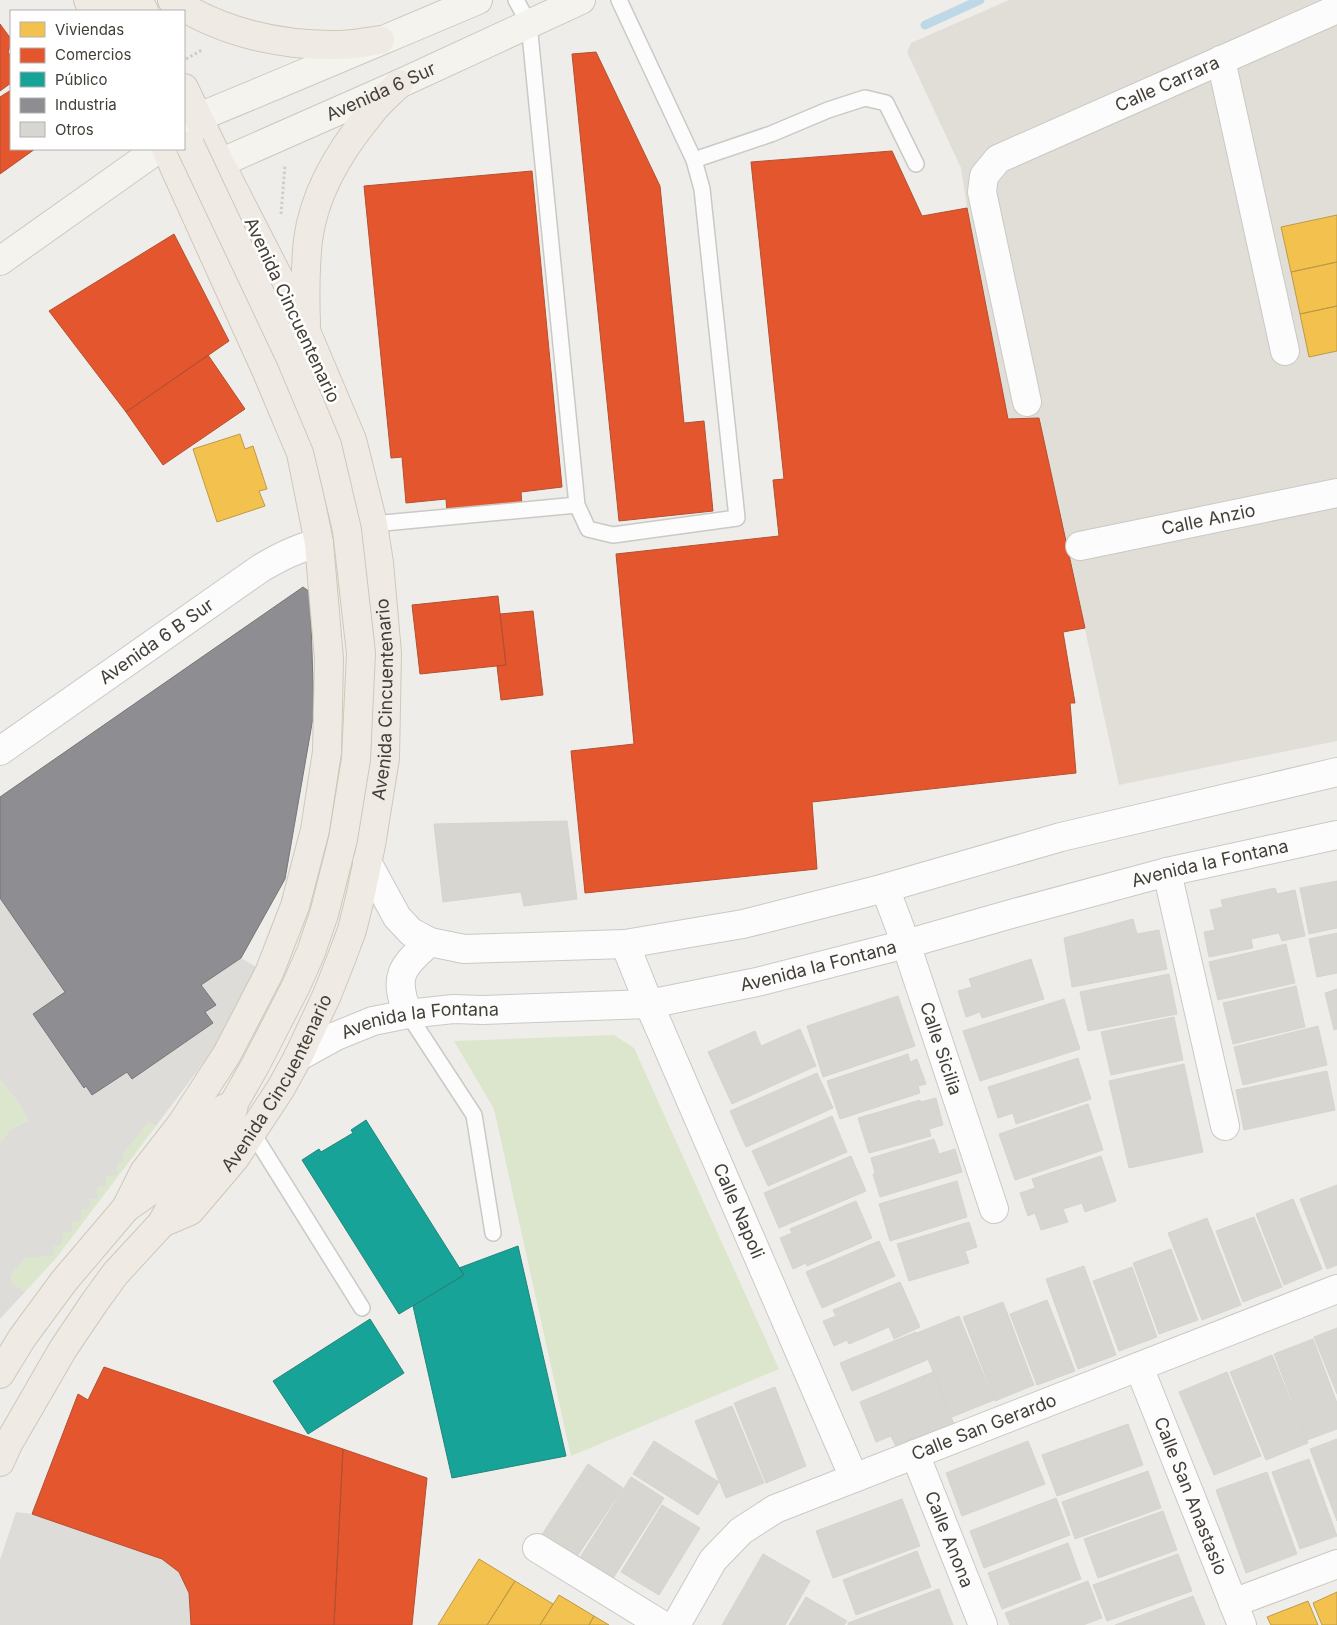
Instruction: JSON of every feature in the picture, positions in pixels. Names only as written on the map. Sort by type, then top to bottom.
[{"type":"main road","points":[[172,0],[221,26],[248,34],[299,44],[340,45],[380,40]]},
{"type":"main road","points":[[189,126],[380,40],[478,0]]},
{"type":"main road","name":"Avenida 6 Sur","points":[[220,163],[399,84],[581,0]]},
{"type":"main road","points":[[306,331],[305,284],[308,248],[317,202],[328,178],[353,136],[370,113],[399,84]]},
{"type":"main road","name":"Avenida Cincuentenario","points":[[0,1462],[8,1444],[63,1349],[94,1303],[115,1274],[162,1223],[175,1199],[230,1124],[235,1101],[296,986],[311,952],[324,914],[343,839],[356,759],[361,653],[347,530],[327,445],[189,126],[185,96]]},
{"type":"main road","name":"Avenida Cincuentenario","points":[[162,1223],[190,1211],[235,1158],[281,1088],[298,1057],[327,995],[352,930],[367,862],[385,758],[387,653],[379,563],[373,524],[352,440],[306,331],[220,163],[189,126]]},
{"type":"main road","points":[[0,261],[157,150]]},
{"type":"main road","name":"Avenida Cincuentenario","points":[[0,1374],[22,1338],[64,1281],[126,1208],[144,1172],[182,1123],[228,1054],[269,973],[295,906],[315,830],[327,752],[329,659],[319,543],[301,453],[266,370],[166,150]]},
{"type":"main road","points":[[180,150],[220,163]]},
{"type":"main road","points":[[319,543],[341,541],[352,543],[372,555],[379,563]]},
{"type":"main road","name":"Avenida Cincuentenario","points":[[126,1208],[157,1186],[214,1116],[235,1101]]},
{"type":"street","name":"Calle Carrara","points":[[1027,402],[982,192],[984,176],[998,159],[1337,9]]},
{"type":"street","points":[[1221,60],[1285,351]]},
{"type":"street","name":"Calle Anzio","points":[[1080,546],[1337,493]]},
{"type":"street","name":"Avenida 6 B Sur","points":[[0,751],[261,568],[303,547],[319,543]]},
{"type":"street","points":[[367,862],[397,917],[411,932],[430,942],[464,949],[625,944],[742,924],[885,888],[1061,837],[1337,772]]},
{"type":"street","name":"Avenida la Fontana","points":[[298,1057],[336,1036],[373,1020],[408,1014],[453,1009],[483,1010],[649,1004],[757,982],[906,944],[1167,872],[1337,835]]},
{"type":"street","points":[[1167,872],[1225,1126]]},
{"type":"street","name":"Calle Sicilia","points":[[885,888],[906,944],[994,1209]]},
{"type":"street","points":[[408,1014],[402,1000],[400,981],[403,970],[410,959],[430,942]]},
{"type":"street","name":"Calle Napoli","points":[[625,944],[649,1004],[854,1478]]},
{"type":"street","name":"Calle San Gerardo","points":[[676,1625],[713,1560],[741,1531],[775,1509],[1337,1289]]},
{"type":"street","name":"Calle San Anastasio","points":[[1139,1367],[1237,1614]]},
{"type":"street","name":"Calle Anona","points":[[915,1454],[983,1625]]},
{"type":"street","points":[[537,1548],[662,1625]]},
{"type":"street","points":[[1237,1614],[1337,1564]]},
{"type":"lane","points":[[516,0],[530,24],[577,505],[588,528],[613,535],[737,518],[702,189],[694,160],[619,0]]},
{"type":"lane","points":[[694,160],[771,134],[828,110],[865,98],[886,103],[916,164]]},
{"type":"lane","points":[[373,524],[577,505]]},
{"type":"lane","points":[[408,1014],[474,1115],[493,1233]]},
{"type":"lane","points":[[252,1132],[362,1308]]},
{"type":"path","points":[[185,59],[204,48]]},
{"type":"path","points":[[280,136],[286,161],[281,214]]},
{"type":"shaded area","points":[[1009,0],[1337,0],[1337,741],[1119,785],[1039,419],[1008,419],[961,168],[907,52],[911,43]]},
{"type":"shaded area","points":[[0,898],[65,992],[33,1014],[84,1088],[86,1086],[92,1095],[127,1072],[132,1078],[205,1012],[215,1006],[201,985],[241,958],[258,968],[231,1026],[156,1126],[149,1122],[123,1153],[123,1163],[117,1164],[117,1175],[106,1176],[106,1186],[97,1187],[98,1198],[89,1199],[90,1208],[81,1210],[81,1220],[71,1222],[73,1231],[63,1233],[62,1244],[53,1247],[54,1255],[25,1258],[11,1275],[12,1283],[25,1292],[0,1319],[0,1143],[9,1131],[28,1120],[20,1105],[0,1079]]},
{"type":"shaded area","points":[[16,1512],[32,1514],[162,1559],[179,1572],[189,1593],[191,1625],[0,1625],[0,1560]]},
{"type":"green space","points":[[614,1035],[634,1048],[779,1369],[571,1456],[494,1109],[454,1041]]},
{"type":"green space","points":[[0,1079],[20,1105],[28,1120],[9,1131],[0,1143]]},
{"type":"green space","points":[[149,1122],[156,1126],[57,1257],[25,1292],[12,1283],[11,1275],[25,1258],[53,1247],[97,1187],[117,1164],[123,1163],[122,1153]]},
{"type":"building: Viviendas","points":[[1337,215],[1337,262],[1291,272],[1281,227]]},
{"type":"building: Viviendas","points":[[1337,262],[1337,306],[1300,314],[1291,272]]},
{"type":"building: Viviendas","points":[[1337,306],[1337,351],[1309,357],[1300,314]]},
{"type":"building: Viviendas","points":[[240,434],[245,449],[253,446],[267,489],[259,491],[265,506],[217,522],[193,449]]},
{"type":"building: Viviendas","points":[[479,1559],[515,1581],[487,1625],[438,1625]]},
{"type":"building: Viviendas","points":[[515,1581],[553,1604],[540,1625],[487,1625]]},
{"type":"building: Viviendas","points":[[1337,1592],[1337,1625],[1322,1625],[1313,1603]]},
{"type":"building: Viviendas","points":[[559,1595],[594,1616],[589,1625],[540,1625]]},
{"type":"building: Viviendas","points":[[1308,1601],[1318,1625],[1271,1625],[1267,1617]]},
{"type":"building: Viviendas","points":[[594,1616],[609,1625],[589,1625]]},
{"type":"building: Comercios","points":[[0,24],[10,38],[8,52],[10,55],[10,84],[0,91]]},
{"type":"building: Comercios","points":[[596,52],[660,186],[684,423],[704,421],[713,511],[619,521],[572,54]]},
{"type":"building: Comercios","points":[[10,91],[10,150],[34,150],[0,174],[0,97]]},
{"type":"building: Comercios","points":[[892,151],[922,216],[967,208],[1008,419],[1039,418],[1085,628],[1063,632],[1075,703],[1070,703],[1076,773],[812,802],[817,869],[585,893],[571,751],[634,744],[616,554],[779,536],[773,480],[784,479],[751,162]]},
{"type":"building: Comercios","points":[[532,171],[562,487],[521,492],[522,505],[447,513],[446,499],[406,503],[402,457],[391,458],[364,186]]},
{"type":"building: Comercios","points":[[174,234],[229,341],[126,412],[49,311]]},
{"type":"building: Comercios","points":[[208,355],[245,409],[163,465],[126,412]]},
{"type":"building: Comercios","points":[[498,596],[506,665],[420,674],[412,605]]},
{"type":"building: Comercios","points":[[533,611],[543,695],[501,700],[497,666],[506,665],[500,614]]},
{"type":"building: Comercios","points":[[104,1367],[343,1449],[334,1625],[191,1625],[189,1593],[179,1572],[162,1559],[32,1514],[78,1394],[88,1400]]},
{"type":"building: Comercios","points":[[343,1449],[427,1478],[412,1625],[334,1625]]},
{"type":"building: Público","points":[[366,1120],[464,1275],[399,1314],[302,1160],[319,1149],[321,1152],[353,1133],[351,1130]]},
{"type":"building: Público","points":[[518,1246],[566,1456],[452,1478],[413,1306],[464,1275],[459,1268]]},
{"type":"building: Público","points":[[370,1319],[404,1373],[308,1434],[273,1381]]},
{"type":"building: Industria","points":[[303,587],[310,592],[314,712],[285,879],[241,958],[201,985],[216,1005],[205,1012],[213,1023],[132,1079],[127,1072],[92,1095],[86,1086],[84,1088],[33,1014],[65,992],[0,898],[0,797]]},
{"type":"building: Otros","points":[[567,821],[577,899],[524,906],[521,892],[443,902],[434,824]]},
{"type":"building: Otros","points":[[1337,881],[1337,928],[1309,934],[1300,888]]},
{"type":"building: Otros","points":[[1275,888],[1277,894],[1295,890],[1305,936],[1282,941],[1279,933],[1251,939],[1253,948],[1209,957],[1204,932],[1215,930],[1210,910],[1223,907],[1221,900]]},
{"type":"building: Otros","points":[[1133,919],[1137,934],[1159,930],[1167,969],[1072,987],[1064,938]]},
{"type":"building: Otros","points":[[1337,933],[1337,973],[1317,977],[1309,939]]},
{"type":"building: Otros","points":[[1286,944],[1295,983],[1218,1000],[1209,962]]},
{"type":"building: Otros","points":[[1031,959],[1044,999],[982,1018],[980,1012],[966,1017],[958,991],[972,987],[969,979]]},
{"type":"building: Otros","points":[[1169,974],[1177,1014],[1088,1031],[1080,992]]},
{"type":"building: Otros","points":[[1296,986],[1305,1027],[1233,1044],[1223,1003]]},
{"type":"building: Otros","points":[[1337,989],[1337,1029],[1334,1030],[1325,993]]},
{"type":"building: Otros","points":[[898,996],[915,1046],[823,1077],[807,1026]]},
{"type":"building: Otros","points":[[1064,999],[1080,1049],[980,1081],[963,1031]]},
{"type":"building: Otros","points":[[1174,1017],[1183,1060],[1111,1075],[1101,1032]]},
{"type":"building: Otros","points":[[1318,1026],[1327,1065],[1243,1085],[1234,1047]]},
{"type":"building: Otros","points":[[800,1029],[816,1066],[732,1104],[708,1052],[755,1031],[761,1046]]},
{"type":"building: Otros","points":[[908,1054],[910,1062],[917,1059],[926,1084],[918,1086],[920,1093],[840,1119],[827,1081]]},
{"type":"building: Otros","points":[[1078,1058],[1091,1099],[1016,1124],[1013,1113],[998,1118],[988,1087]]},
{"type":"building: Otros","points":[[1184,1064],[1203,1152],[1129,1168],[1109,1081]]},
{"type":"building: Otros","points":[[1327,1071],[1335,1110],[1244,1130],[1236,1090]]},
{"type":"building: Otros","points":[[817,1073],[833,1108],[746,1147],[730,1111]]},
{"type":"building: Otros","points":[[936,1098],[943,1125],[929,1129],[931,1136],[869,1153],[858,1118],[920,1100],[921,1102]]},
{"type":"building: Otros","points":[[1088,1104],[1103,1150],[1015,1180],[999,1134]]},
{"type":"building: Otros","points":[[832,1116],[847,1152],[768,1186],[752,1151]]},
{"type":"building: Otros","points":[[934,1139],[939,1154],[955,1149],[962,1172],[880,1197],[873,1174],[875,1173],[871,1158]]},
{"type":"building: Otros","points":[[851,1156],[866,1191],[779,1228],[764,1193]]},
{"type":"building: Otros","points":[[1101,1156],[1116,1201],[1085,1212],[1082,1203],[1063,1209],[1068,1222],[1041,1230],[1035,1213],[1028,1216],[1020,1193],[1035,1188],[1032,1179]]},
{"type":"building: Otros","points":[[957,1181],[967,1217],[890,1241],[879,1204]]},
{"type":"building: Otros","points":[[1337,1185],[1337,1265],[1327,1269],[1300,1199]]},
{"type":"building: Otros","points":[[1293,1199],[1322,1269],[1284,1285],[1256,1214]]},
{"type":"building: Otros","points":[[856,1201],[872,1238],[807,1266],[806,1263],[793,1269],[780,1238],[792,1233],[790,1229]]},
{"type":"building: Otros","points":[[1254,1217],[1282,1287],[1243,1302],[1216,1231]]},
{"type":"building: Otros","points":[[1207,1218],[1241,1305],[1202,1320],[1168,1233]]},
{"type":"building: Otros","points":[[969,1222],[977,1247],[965,1251],[969,1263],[909,1281],[897,1244]]},
{"type":"building: Otros","points":[[879,1241],[895,1276],[822,1308],[806,1272]]},
{"type":"building: Otros","points":[[1171,1249],[1198,1320],[1159,1334],[1133,1263]]},
{"type":"building: Otros","points":[[1084,1266],[1116,1355],[1078,1369],[1046,1279]]},
{"type":"building: Otros","points":[[1132,1267],[1157,1337],[1119,1351],[1093,1281]]},
{"type":"building: Otros","points":[[900,1282],[920,1327],[894,1339],[889,1327],[849,1344],[847,1340],[834,1346],[823,1321],[836,1316],[833,1310]]},
{"type":"building: Otros","points":[[1047,1300],[1075,1371],[1037,1385],[1010,1314]]},
{"type":"building: Otros","points":[[1003,1302],[1034,1385],[995,1401],[963,1317]]},
{"type":"building: Otros","points":[[959,1316],[994,1400],[952,1417],[917,1333]]},
{"type":"building: Otros","points":[[1337,1328],[1337,1394],[1314,1337]]},
{"type":"building: Otros","points":[[916,1332],[927,1360],[852,1391],[840,1363]]},
{"type":"building: Otros","points":[[1313,1339],[1337,1403],[1337,1429],[1307,1440],[1274,1354]]},
{"type":"building: Otros","points":[[1272,1355],[1308,1443],[1266,1460],[1230,1372]]},
{"type":"building: Otros","points":[[933,1372],[954,1424],[896,1447],[891,1436],[876,1442],[860,1402]]},
{"type":"building: Otros","points":[[1227,1372],[1261,1456],[1214,1475],[1179,1392]]},
{"type":"building: Otros","points":[[775,1387],[806,1466],[766,1483],[734,1403]]},
{"type":"building: Otros","points":[[732,1406],[764,1483],[726,1498],[695,1421]]},
{"type":"building: Otros","points":[[1128,1424],[1143,1465],[1057,1496],[1042,1455]]},
{"type":"building: Otros","points":[[1337,1439],[1337,1521],[1310,1449]]},
{"type":"building: Otros","points":[[654,1441],[719,1482],[698,1515],[633,1474]]},
{"type":"building: Otros","points":[[1028,1441],[1045,1484],[962,1516],[946,1473]]},
{"type":"building: Otros","points":[[1309,1459],[1337,1536],[1300,1549],[1272,1472]]},
{"type":"building: Otros","points":[[588,1464],[623,1488],[576,1558],[541,1536]]},
{"type":"building: Otros","points":[[1148,1471],[1161,1508],[1075,1539],[1062,1502]]},
{"type":"building: Otros","points":[[1267,1472],[1297,1554],[1246,1573],[1216,1490]]},
{"type":"building: Otros","points":[[631,1477],[664,1498],[612,1580],[579,1559]]},
{"type":"building: Otros","points":[[1056,1498],[1070,1535],[984,1568],[970,1531]]},
{"type":"building: Otros","points":[[902,1499],[920,1546],[833,1578],[816,1531]]},
{"type":"building: Otros","points":[[662,1505],[700,1528],[659,1595],[621,1572]]},
{"type":"building: Otros","points":[[1163,1511],[1177,1550],[1098,1578],[1084,1539]]},
{"type":"building: Otros","points":[[1068,1543],[1081,1579],[1002,1609],[988,1573]]},
{"type":"building: Otros","points":[[917,1551],[931,1587],[856,1615],[843,1580]]},
{"type":"building: Otros","points":[[763,1554],[810,1581],[785,1625],[722,1625]]},
{"type":"building: Otros","points":[[1178,1554],[1192,1591],[1107,1621],[1093,1585]]},
{"type":"building: Otros","points":[[1088,1581],[1102,1618],[1083,1625],[1010,1625],[1005,1613]]},
{"type":"building: Otros","points":[[939,1589],[953,1625],[848,1625],[848,1623]]},
{"type":"building: Otros","points":[[1193,1596],[1205,1625],[1115,1625]]},
{"type":"building: Otros","points":[[806,1597],[847,1621],[844,1625],[789,1625]]},
{"type":"waterway","points":[[925,25],[980,0]]}]
